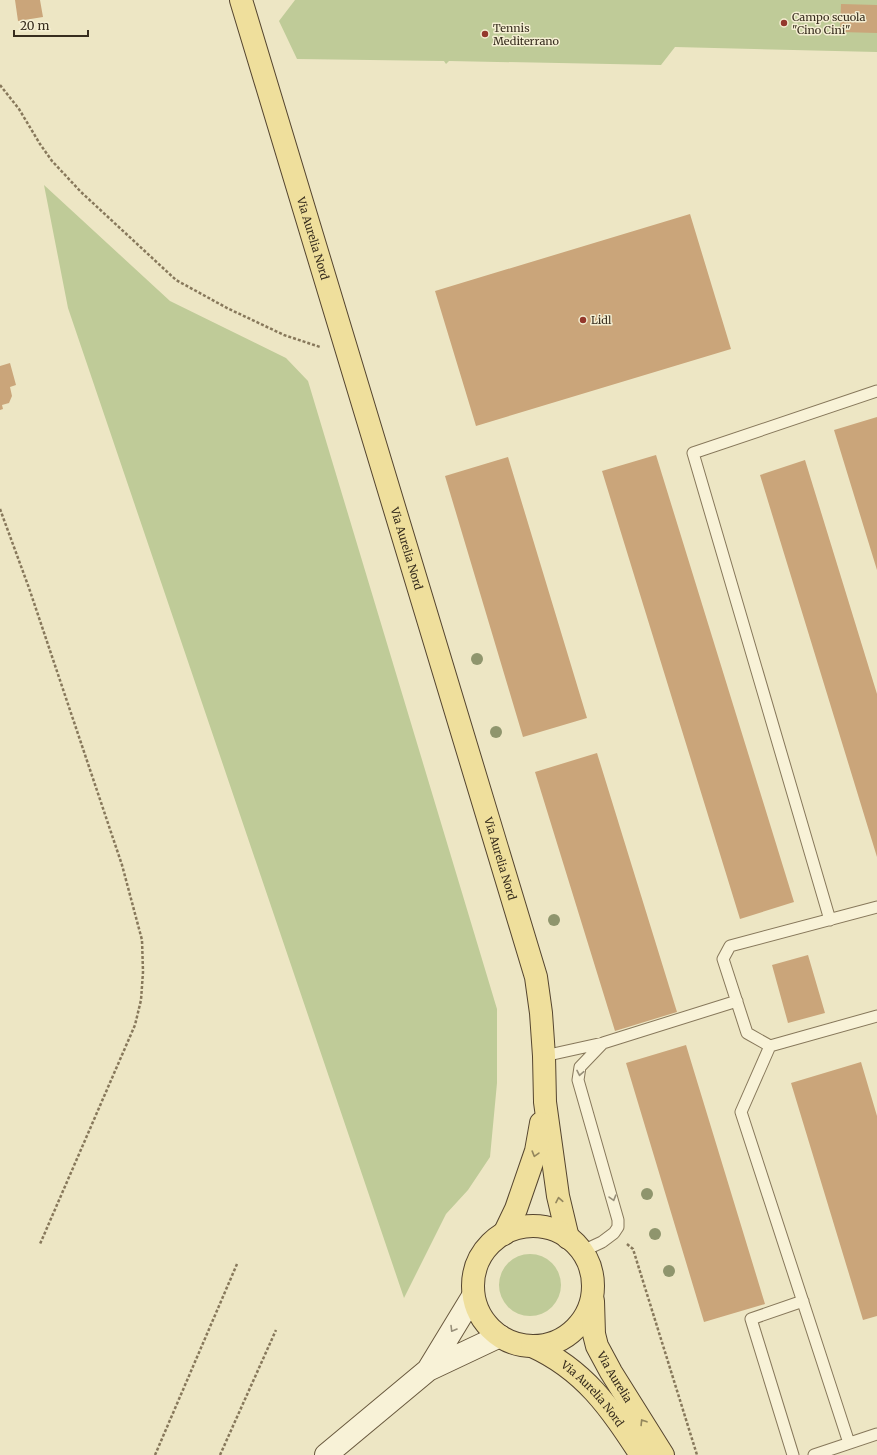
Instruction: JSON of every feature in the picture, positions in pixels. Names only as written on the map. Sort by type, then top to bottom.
[{"type":"main road","name":"Via Aurelia Nord","points":[[242,0],[536,977],[541,1013],[545,1102],[558,1196],[572,1242]]},
{"type":"main road","name":"Via Aurelia Nord","points":[[504,1234],[516,1209],[536,1151],[545,1102]]},
{"type":"main road","points":[[525,1227],[537,1227],[553,1230],[572,1242],[584,1255],[589,1265],[593,1291],[585,1317],[576,1327],[566,1336],[552,1342],[532,1346],[512,1342],[500,1336],[489,1327],[479,1313],[473,1296],[475,1271],[485,1250],[504,1234],[525,1227]]},
{"type":"main road","name":"Via Aurelia","points":[[593,1291],[594,1334],[597,1346],[611,1372],[663,1455]]},
{"type":"main road","points":[[428,1370],[473,1296]]},
{"type":"main road","points":[[326,1455],[428,1370],[500,1336]]},
{"type":"main road","name":"Via Aurelia Nord","points":[[532,1346],[561,1361],[581,1376],[613,1413],[641,1455]]},
{"type":"lane","points":[[830,920],[693,453],[877,391]]},
{"type":"lane","points":[[877,907],[730,946],[723,959],[747,1033],[770,1046],[877,1016]]},
{"type":"lane","points":[[544,1056],[642,1032],[737,1001]]},
{"type":"lane","points":[[572,1242],[587,1248],[594,1246],[614,1233],[618,1227],[618,1220],[578,1080],[580,1067],[602,1043]]},
{"type":"lane","points":[[770,1046],[741,1112],[849,1443]]},
{"type":"lane","points":[[793,1455],[751,1319],[803,1301]]},
{"type":"lane","points":[[814,1455],[877,1434]]},
{"type":"path","points":[[0,85],[19,109],[52,161],[81,192],[176,280],[227,308],[284,335],[349,356]]},
{"type":"path","points":[[0,509],[29,588],[122,865],[142,940],[143,972],[141,1000],[135,1025],[40,1244]]},
{"type":"path","points":[[614,1233],[632,1248],[697,1455]]},
{"type":"path","points":[[156,1455],[237,1264]]},
{"type":"path","points":[[220,1455],[276,1330]]},
{"type":"green space","name":"Tennis Mediterrano","points":[[295,0],[877,0],[877,52],[675,47],[661,65],[449,61],[446,64],[444,61],[297,59],[279,21]]},
{"type":"green space","points":[[44,185],[170,301],[286,358],[308,381],[497,1009],[497,1083],[490,1157],[468,1190],[446,1214],[404,1298],[68,308]]},
{"type":"green space","points":[[530,1254],[547,1259],[552,1263],[556,1268],[561,1285],[556,1302],[552,1307],[547,1311],[530,1316],[513,1311],[508,1307],[504,1302],[499,1285],[504,1268],[508,1263],[513,1259]]},
{"type":"building","points":[[15,0],[40,0],[43,17],[18,21]]},
{"type":"building","points":[[841,4],[877,5],[877,33],[840,32]]},
{"type":"building","name":"Lidl","points":[[690,214],[731,349],[476,426],[435,291]]},
{"type":"building","points":[[10,363],[16,385],[10,387],[12,396],[9,403],[2,405],[3,409],[0,410],[0,366]]},
{"type":"building","points":[[877,417],[877,570],[834,430]]},
{"type":"building","points":[[656,455],[794,902],[740,919],[602,471]]},
{"type":"building","points":[[508,457],[587,718],[523,737],[445,476]]},
{"type":"building","points":[[805,460],[877,694],[877,857],[760,475]]},
{"type":"building","points":[[597,753],[677,1012],[615,1031],[535,772]]},
{"type":"building","points":[[808,955],[825,1013],[788,1023],[772,965]]},
{"type":"building","points":[[686,1045],[765,1304],[704,1322],[626,1063]]},
{"type":"building","points":[[861,1062],[877,1116],[877,1316],[863,1320],[791,1083]]},
{"type":"place","name":"Campo scuola \"Cino Cini\"","points":[[784,23]]},
{"type":"place","name":"Tennis Mediterrano","points":[[485,34]]},
{"type":"place","name":"Lidl","points":[[583,320]]}]
